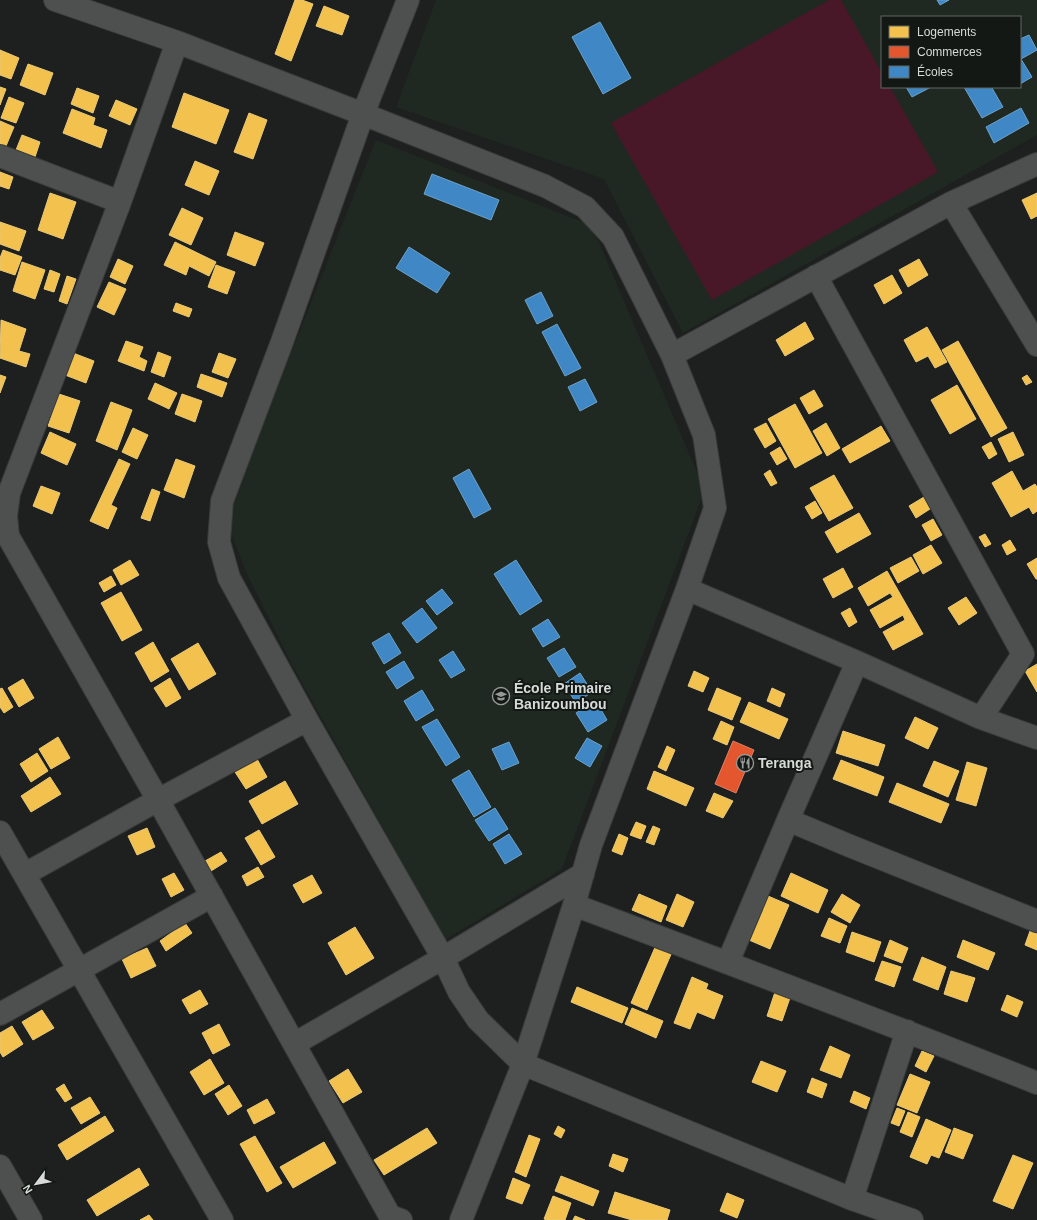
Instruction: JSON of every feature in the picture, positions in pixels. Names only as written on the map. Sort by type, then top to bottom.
[{"type":"street","points":[[408,0],[363,114],[282,342],[222,500],[219,542],[229,578],[307,720],[442,958],[459,992],[478,1020],[523,1064],[852,1199],[912,1220]]},
{"type":"street","points":[[61,1],[177,42],[363,114],[545,186],[585,207],[613,237],[672,355],[704,435],[715,508],[687,589],[591,845],[574,905],[523,1064],[461,1220]]},
{"type":"street","points":[[177,42],[120,202],[9,493],[6,516],[8,536],[212,896],[390,1216],[401,1220]]},
{"type":"street","points":[[0,156],[120,202]]},
{"type":"street","points":[[672,355],[951,203],[1037,164]]},
{"type":"street","points":[[951,203],[1037,345]]},
{"type":"street","points":[[816,276],[1030,650],[981,718]]},
{"type":"street","points":[[687,589],[857,662],[981,718],[1037,738]]},
{"type":"street","points":[[728,962],[857,662]]},
{"type":"street","points":[[24,874],[307,720]]},
{"type":"street","points":[[788,820],[1037,920]]},
{"type":"street","points":[[0,832],[222,1220]]},
{"type":"street","points":[[294,1044],[583,874]]},
{"type":"street","points":[[0,1014],[212,896]]},
{"type":"street","points":[[574,905],[728,962],[1037,1083]]},
{"type":"street","points":[[852,1199],[907,1031]]},
{"type":"street","points":[[0,1166],[8,1197],[31,1220]]},
{"type":"shaded area","points":[[436,0],[1037,0],[1037,135],[683,333],[604,179],[396,107]]},
{"type":"shaded area","points":[[829,0],[841,0],[881,71],[881,88],[891,88],[938,172],[712,300],[611,123]]},
{"type":"shaded area","name":"École Primaire Banizoumbou","points":[[376,140],[585,223],[598,240],[700,479],[701,500],[562,869],[445,940],[292,665],[247,574],[231,533],[235,493]]},
{"type":"building: Logements","points":[[295,0],[302,0],[313,4],[291,61],[275,54]]},
{"type":"building: Logements","points":[[324,6],[349,16],[342,35],[316,26]]},
{"type":"building: Logements","points":[[0,50],[19,58],[11,79],[0,75]]},
{"type":"building: Logements","points":[[28,64],[53,73],[45,95],[20,85]]},
{"type":"building: Logements","points":[[0,87],[6,89],[0,105]]},
{"type":"building: Logements","points":[[77,88],[99,96],[93,113],[71,104]]},
{"type":"building: Logements","points":[[184,93],[229,110],[216,144],[172,127]]},
{"type":"building: Logements","points":[[9,97],[24,103],[16,123],[1,118]]},
{"type":"building: Logements","points":[[116,100],[137,109],[130,125],[109,116]]},
{"type":"building: Logements","points":[[72,109],[95,118],[93,125],[107,130],[101,148],[63,133]]},
{"type":"building: Logements","points":[[249,113],[267,120],[253,159],[234,152]]},
{"type":"building: Logements","points":[[0,121],[14,127],[6,146],[0,144]]},
{"type":"building: Logements","points":[[22,135],[40,142],[35,157],[16,150]]},
{"type":"building: Logements","points":[[195,161],[219,171],[209,195],[185,185]]},
{"type":"building: Logements","points":[[0,172],[13,177],[9,189],[0,186]]},
{"type":"building: Logements","points":[[50,193],[76,202],[63,239],[38,230]]},
{"type":"building: Logements","points":[[1037,193],[1037,216],[1031,219],[1022,200]]},
{"type":"building: Logements","points":[[182,208],[203,218],[191,245],[169,235]]},
{"type":"building: Logements","points":[[0,222],[26,231],[19,251],[0,244]]},
{"type":"building: Logements","points":[[235,232],[264,243],[255,266],[227,255]]},
{"type":"building: Logements","points":[[175,242],[216,262],[209,276],[189,266],[186,275],[164,265]]},
{"type":"building: Logements","points":[[3,250],[22,257],[15,275],[0,270],[0,258]]},
{"type":"building: Logements","points":[[118,259],[133,266],[125,284],[110,277]]},
{"type":"building: Logements","points":[[919,259],[928,275],[908,287],[899,270]]},
{"type":"building: Logements","points":[[22,262],[45,270],[35,299],[13,291]]},
{"type":"building: Logements","points":[[216,265],[235,272],[227,294],[208,287]]},
{"type":"building: Logements","points":[[50,270],[60,274],[54,292],[44,289]]},
{"type":"building: Logements","points":[[892,275],[902,293],[884,304],[874,285]]},
{"type":"building: Logements","points":[[67,276],[76,279],[67,304],[59,301]]},
{"type":"building: Logements","points":[[109,282],[126,289],[114,315],[97,307]]},
{"type":"building: Logements","points":[[176,303],[192,309],[189,317],[173,311]]},
{"type":"building: Logements","points":[[1,320],[26,329],[19,351],[30,354],[26,367],[0,358]]},
{"type":"building: Logements","points":[[805,322],[814,339],[785,356],[776,340]]},
{"type":"building: Logements","points":[[927,327],[947,362],[935,368],[928,356],[916,362],[904,340]]},
{"type":"building: Logements","points":[[126,341],[143,347],[139,357],[147,361],[144,371],[118,361]]},
{"type":"building: Logements","points":[[958,341],[1007,428],[991,437],[942,350]]},
{"type":"building: Logements","points":[[158,352],[171,357],[164,377],[151,372]]},
{"type":"building: Logements","points":[[73,353],[94,361],[86,383],[65,375]]},
{"type":"building: Logements","points":[[219,353],[236,359],[228,378],[212,372]]},
{"type":"building: Logements","points":[[201,374],[227,383],[222,397],[197,387]]},
{"type":"building: Logements","points":[[0,375],[6,377],[0,393]]},
{"type":"building: Logements","points":[[1027,375],[1032,382],[1026,385],[1022,378]]},
{"type":"building: Logements","points":[[155,383],[177,393],[169,409],[148,399]]},
{"type":"building: Logements","points":[[957,385],[976,419],[950,434],[931,400]]},
{"type":"building: Logements","points":[[814,390],[823,406],[809,414],[800,398]]},
{"type":"building: Logements","points":[[59,394],[80,401],[69,433],[48,426]]},
{"type":"building: Logements","points":[[182,394],[202,401],[195,422],[175,414]]},
{"type":"building: Logements","points":[[111,402],[132,410],[117,450],[96,441]]},
{"type":"building: Logements","points":[[795,404],[822,453],[795,468],[768,419]]},
{"type":"building: Logements","points":[[766,423],[776,441],[765,448],[754,429]]},
{"type":"building: Logements","points":[[826,423],[840,448],[827,456],[813,431]]},
{"type":"building: Logements","points":[[881,426],[890,441],[850,463],[842,449]]},
{"type":"building: Logements","points":[[133,428],[148,435],[137,459],[122,452]]},
{"type":"building: Logements","points":[[50,432],[76,444],[67,465],[41,453]]},
{"type":"building: Logements","points":[[1013,432],[1024,455],[1009,462],[998,439]]},
{"type":"building: Logements","points":[[991,442],[997,454],[989,459],[982,447]]},
{"type":"building: Logements","points":[[780,447],[787,459],[777,465],[770,453]]},
{"type":"building: Logements","points":[[119,459],[130,464],[111,505],[117,508],[108,529],[90,521]]},
{"type":"building: Logements","points":[[176,459],[195,466],[184,498],[164,490]]},
{"type":"building: Logements","points":[[770,470],[777,483],[771,486],[764,474]]},
{"type":"building: Logements","points":[[1012,471],[1023,491],[1035,484],[1037,487],[1037,511],[1033,514],[1029,507],[1011,517],[992,483]]},
{"type":"building: Logements","points":[[834,475],[853,508],[829,521],[810,488]]},
{"type":"building: Logements","points":[[41,486],[60,493],[52,514],[33,506]]},
{"type":"building: Logements","points":[[152,489],[160,492],[150,521],[141,518]]},
{"type":"building: Logements","points":[[924,497],[930,509],[916,518],[909,506]]},
{"type":"building: Logements","points":[[815,501],[822,513],[812,519],[805,507]]},
{"type":"building: Logements","points":[[859,513],[871,534],[837,553],[825,532]]},
{"type":"building: Logements","points":[[933,519],[942,535],[931,541],[922,525]]},
{"type":"building: Logements","points":[[985,534],[991,544],[985,547],[979,537]]},
{"type":"building: Logements","points":[[1010,540],[1016,550],[1007,555],[1002,545]]},
{"type":"building: Logements","points":[[931,545],[942,563],[923,574],[913,555]]},
{"type":"building: Logements","points":[[911,557],[919,571],[898,583],[890,568]]},
{"type":"building: Logements","points":[[1037,558],[1037,579],[1036,579],[1027,564]]},
{"type":"building: Logements","points":[[130,560],[139,575],[121,585],[113,570]]},
{"type":"building: Logements","points":[[843,568],[853,587],[833,598],[823,579]]},
{"type":"building: Logements","points":[[887,571],[923,634],[893,650],[883,632],[905,620],[903,615],[880,628],[870,610],[893,597],[890,593],[868,606],[858,588]]},
{"type":"building: Logements","points":[[111,576],[116,585],[104,592],[99,583]]},
{"type":"building: Logements","points":[[121,592],[142,630],[122,641],[101,603]]},
{"type":"building: Logements","points":[[966,597],[977,613],[959,625],[948,608]]},
{"type":"building: Logements","points":[[850,608],[857,622],[849,627],[841,613]]},
{"type":"building: Logements","points":[[153,642],[169,671],[151,682],[135,653]]},
{"type":"building: Logements","points":[[198,643],[216,674],[189,690],[171,659]]},
{"type":"building: Logements","points":[[1037,664],[1037,692],[1025,671]]},
{"type":"building: Logements","points":[[694,671],[709,678],[703,692],[688,686]]},
{"type":"building: Logements","points":[[170,678],[181,698],[166,707],[154,688]]},
{"type":"building: Logements","points":[[23,679],[34,698],[19,707],[8,688]]},
{"type":"building: Logements","points":[[2,688],[13,707],[4,713],[0,707],[0,689]]},
{"type":"building: Logements","points":[[717,688],[741,698],[732,720],[708,710]]},
{"type":"building: Logements","points":[[772,688],[785,694],[780,707],[767,701]]},
{"type":"building: Logements","points":[[749,702],[788,719],[779,739],[740,722]]},
{"type":"building: Logements","points":[[915,717],[938,728],[928,749],[905,738]]},
{"type":"building: Logements","points":[[721,721],[734,727],[727,745],[713,739]]},
{"type":"building: Logements","points":[[843,731],[885,745],[878,766],[836,753]]},
{"type":"building: Logements","points":[[58,737],[70,758],[51,769],[39,749]]},
{"type":"building: Logements","points":[[667,746],[675,750],[666,771],[658,767]]},
{"type":"building: Logements","points":[[37,753],[48,771],[31,782],[20,764]]},
{"type":"building: Logements","points":[[257,759],[267,777],[246,789],[235,772]]},
{"type":"building: Logements","points":[[841,760],[884,777],[877,796],[833,779]]},
{"type":"building: Logements","points":[[934,761],[959,771],[948,797],[923,786]]},
{"type":"building: Logements","points":[[967,762],[987,768],[976,806],[956,800]]},
{"type":"building: Logements","points":[[654,771],[694,788],[686,806],[647,789]]},
{"type":"building: Logements","points":[[50,777],[61,794],[31,812],[21,796]]},
{"type":"building: Logements","points":[[285,781],[298,804],[262,824],[249,801]]},
{"type":"building: Logements","points":[[897,783],[949,804],[941,823],[889,802]]},
{"type":"building: Logements","points":[[714,793],[733,801],[723,818],[706,811]]},
{"type":"building: Logements","points":[[636,822],[646,826],[641,839],[630,835]]},
{"type":"building: Logements","points":[[653,826],[660,829],[654,845],[646,842]]},
{"type":"building: Logements","points":[[147,828],[155,847],[137,855],[128,836]]},
{"type":"building: Logements","points":[[259,830],[275,857],[261,865],[245,838]]},
{"type":"building: Logements","points":[[619,834],[628,838],[622,855],[612,851]]},
{"type":"building: Logements","points":[[221,852],[227,861],[211,871],[205,861]]},
{"type":"building: Logements","points":[[258,867],[264,877],[247,886],[242,876]]},
{"type":"building: Logements","points":[[174,873],[184,890],[171,897],[162,879]]},
{"type":"building: Logements","points":[[791,873],[828,890],[818,913],[781,896]]},
{"type":"building: Logements","points":[[312,875],[322,893],[303,903],[293,885]]},
{"type":"building: Logements","points":[[639,894],[667,906],[661,922],[632,910]]},
{"type":"building: Logements","points":[[677,894],[694,902],[683,927],[666,920]]},
{"type":"building: Logements","points":[[842,894],[860,905],[850,923],[831,912]]},
{"type":"building: Logements","points":[[768,896],[789,905],[770,949],[749,940]]},
{"type":"building: Logements","points":[[829,918],[847,926],[840,943],[821,936]]},
{"type":"building: Logements","points":[[185,923],[192,933],[166,951],[160,941]]},
{"type":"building: Logements","points":[[355,927],[374,958],[346,975],[328,943]]},
{"type":"building: Logements","points":[[1030,931],[1037,934],[1037,950],[1025,945]]},
{"type":"building: Logements","points":[[852,932],[881,942],[874,962],[846,952]]},
{"type":"building: Logements","points":[[890,940],[908,948],[902,963],[884,956]]},
{"type":"building: Logements","points":[[963,940],[995,953],[988,970],[957,957]]},
{"type":"building: Logements","points":[[656,945],[672,952],[647,1010],[631,1003]]},
{"type":"building: Logements","points":[[147,948],[156,966],[131,978],[122,959]]},
{"type":"building: Logements","points":[[922,957],[946,967],[938,990],[913,980]]},
{"type":"building: Logements","points":[[882,961],[901,967],[894,987],[875,980]]},
{"type":"building: Logements","points":[[951,971],[975,978],[967,1002],[944,994]]},
{"type":"building: Logements","points":[[692,977],[708,984],[706,989],[723,996],[714,1019],[697,1012],[690,1029],[674,1023]]},
{"type":"building: Logements","points":[[577,987],[628,1008],[622,1023],[571,1002]]},
{"type":"building: Logements","points":[[776,989],[791,995],[782,1021],[767,1016]]},
{"type":"building: Logements","points":[[200,990],[208,1004],[190,1014],[182,1000]]},
{"type":"building: Logements","points":[[1007,995],[1023,1002],[1017,1017],[1001,1010]]},
{"type":"building: Logements","points":[[632,1008],[663,1021],[656,1038],[625,1024]]},
{"type":"building: Logements","points":[[42,1010],[54,1028],[33,1040],[22,1022]]},
{"type":"building: Logements","points":[[219,1024],[230,1045],[213,1054],[202,1033]]},
{"type":"building: Logements","points":[[12,1026],[23,1044],[3,1057],[0,1052],[0,1033]]},
{"type":"building: Logements","points":[[830,1046],[850,1055],[841,1078],[820,1070]]},
{"type":"building: Logements","points":[[922,1051],[934,1056],[926,1072],[915,1066]]},
{"type":"building: Logements","points":[[210,1059],[224,1083],[204,1095],[190,1072]]},
{"type":"building: Logements","points":[[761,1061],[786,1071],[777,1092],[752,1082]]},
{"type":"building: Logements","points":[[348,1069],[362,1092],[343,1103],[329,1081]]},
{"type":"building: Logements","points":[[910,1074],[930,1082],[917,1113],[897,1105]]},
{"type":"building: Logements","points":[[812,1078],[827,1084],[822,1098],[807,1092]]},
{"type":"building: Logements","points":[[64,1084],[72,1098],[65,1102],[56,1089]]},
{"type":"building: Logements","points":[[229,1085],[242,1106],[228,1115],[215,1094]]},
{"type":"building: Logements","points":[[854,1091],[870,1098],[866,1109],[850,1102]]},
{"type":"building: Logements","points":[[90,1097],[100,1113],[81,1124],[71,1108]]},
{"type":"building: Logements","points":[[267,1099],[275,1113],[254,1124],[247,1110]]},
{"type":"building: Logements","points":[[897,1108],[905,1111],[899,1126],[891,1123]]},
{"type":"building: Logements","points":[[908,1112],[920,1117],[912,1137],[900,1132]]},
{"type":"building: Logements","points":[[105,1116],[114,1131],[67,1160],[58,1145]]},
{"type":"building: Logements","points":[[926,1119],[951,1130],[939,1158],[931,1155],[927,1164],[910,1157]]},
{"type":"building: Logements","points":[[558,1126],[565,1130],[561,1138],[554,1134]]},
{"type":"building: Logements","points":[[427,1128],[437,1143],[384,1175],[374,1160]]},
{"type":"building: Logements","points":[[954,1128],[973,1135],[963,1159],[945,1152]]},
{"type":"building: Logements","points":[[529,1135],[540,1139],[526,1177],[515,1172]]},
{"type":"building: Logements","points":[[255,1136],[282,1183],[267,1192],[240,1144]]},
{"type":"building: Logements","points":[[324,1142],[336,1163],[293,1188],[280,1167]]},
{"type":"building: Logements","points":[[613,1154],[628,1159],[623,1172],[609,1166]]},
{"type":"building: Logements","points":[[1013,1155],[1033,1163],[1013,1209],[993,1201]]},
{"type":"building: Logements","points":[[139,1168],[149,1185],[97,1216],[87,1200]]},
{"type":"building: Logements","points":[[561,1176],[599,1191],[593,1206],[555,1191]]},
{"type":"building: Logements","points":[[513,1178],[530,1185],[522,1204],[506,1198]]},
{"type":"building: Logements","points":[[615,1192],[670,1210],[667,1220],[632,1220],[608,1213]]},
{"type":"building: Logements","points":[[727,1193],[744,1200],[737,1218],[720,1211]]},
{"type":"building: Logements","points":[[553,1196],[571,1203],[565,1220],[544,1219]]},
{"type":"building: Logements","points":[[149,1215],[153,1220],[140,1220]]},
{"type":"building: Logements","points":[[575,1216],[585,1220],[573,1220]]},
{"type":"building: Commerces","points":[[733,741],[754,750],[736,793],[715,784]]},
{"type":"building: Écoles","points":[[937,0],[949,0],[940,5]]},
{"type":"building: Écoles","points":[[600,22],[631,78],[603,94],[572,37]]},
{"type":"building: Écoles","points":[[1029,35],[1037,50],[1021,59],[1021,39]]},
{"type":"building: Écoles","points":[[1021,59],[1032,77],[1021,83]]},
{"type":"building: Écoles","points":[[907,88],[929,88],[912,97]]},
{"type":"building: Écoles","points":[[965,88],[992,88],[1003,107],[982,118]]},
{"type":"building: Écoles","points":[[1021,108],[1029,123],[994,143],[986,127]]},
{"type":"building: Écoles","points":[[432,174],[499,200],[491,220],[424,194]]},
{"type":"building: Écoles","points":[[409,247],[450,273],[437,293],[396,268]]},
{"type":"building: Écoles","points":[[541,292],[553,316],[537,324],[525,300]]},
{"type":"building: Écoles","points":[[557,324],[581,368],[565,376],[542,332]]},
{"type":"building: Écoles","points":[[585,379],[597,402],[580,411],[568,387]]},
{"type":"building: Écoles","points":[[469,469],[491,509],[474,518],[453,478]]},
{"type":"building: Écoles","points":[[516,560],[542,601],[520,615],[494,574]]},
{"type":"building: Écoles","points":[[442,589],[453,603],[437,615],[426,601]]},
{"type":"building: Écoles","points":[[422,608],[437,628],[417,643],[402,623]]},
{"type":"building: Écoles","points":[[548,619],[560,637],[543,647],[532,629]]},
{"type":"building: Écoles","points":[[389,633],[401,653],[384,664],[372,643]]},
{"type":"building: Écoles","points":[[564,648],[576,667],[559,677],[547,658]]},
{"type":"building: Écoles","points":[[453,651],[465,670],[451,678],[439,660]]},
{"type":"building: Écoles","points":[[404,661],[414,678],[397,689],[386,672]]},
{"type":"building: Écoles","points":[[580,673],[592,692],[576,703],[564,684]]},
{"type":"building: Écoles","points":[[422,690],[434,710],[416,721],[404,701]]},
{"type":"building: Écoles","points":[[596,701],[607,720],[588,732],[576,713]]},
{"type":"building: Écoles","points":[[437,719],[460,757],[446,766],[422,727]]},
{"type":"building: Écoles","points":[[587,738],[602,746],[590,767],[575,758]]},
{"type":"building: Écoles","points":[[509,742],[519,763],[502,770],[492,749]]},
{"type":"building: Écoles","points":[[469,770],[491,807],[474,817],[452,780]]},
{"type":"building: Écoles","points":[[495,808],[508,829],[489,841],[475,820]]},
{"type":"building: Écoles","points":[[509,834],[522,854],[505,864],[493,844]]},
{"type":"place","name":"École Primaire Banizoumbou","points":[[501,696]]},
{"type":"place","name":"Teranga","points":[[745,763]]}]
